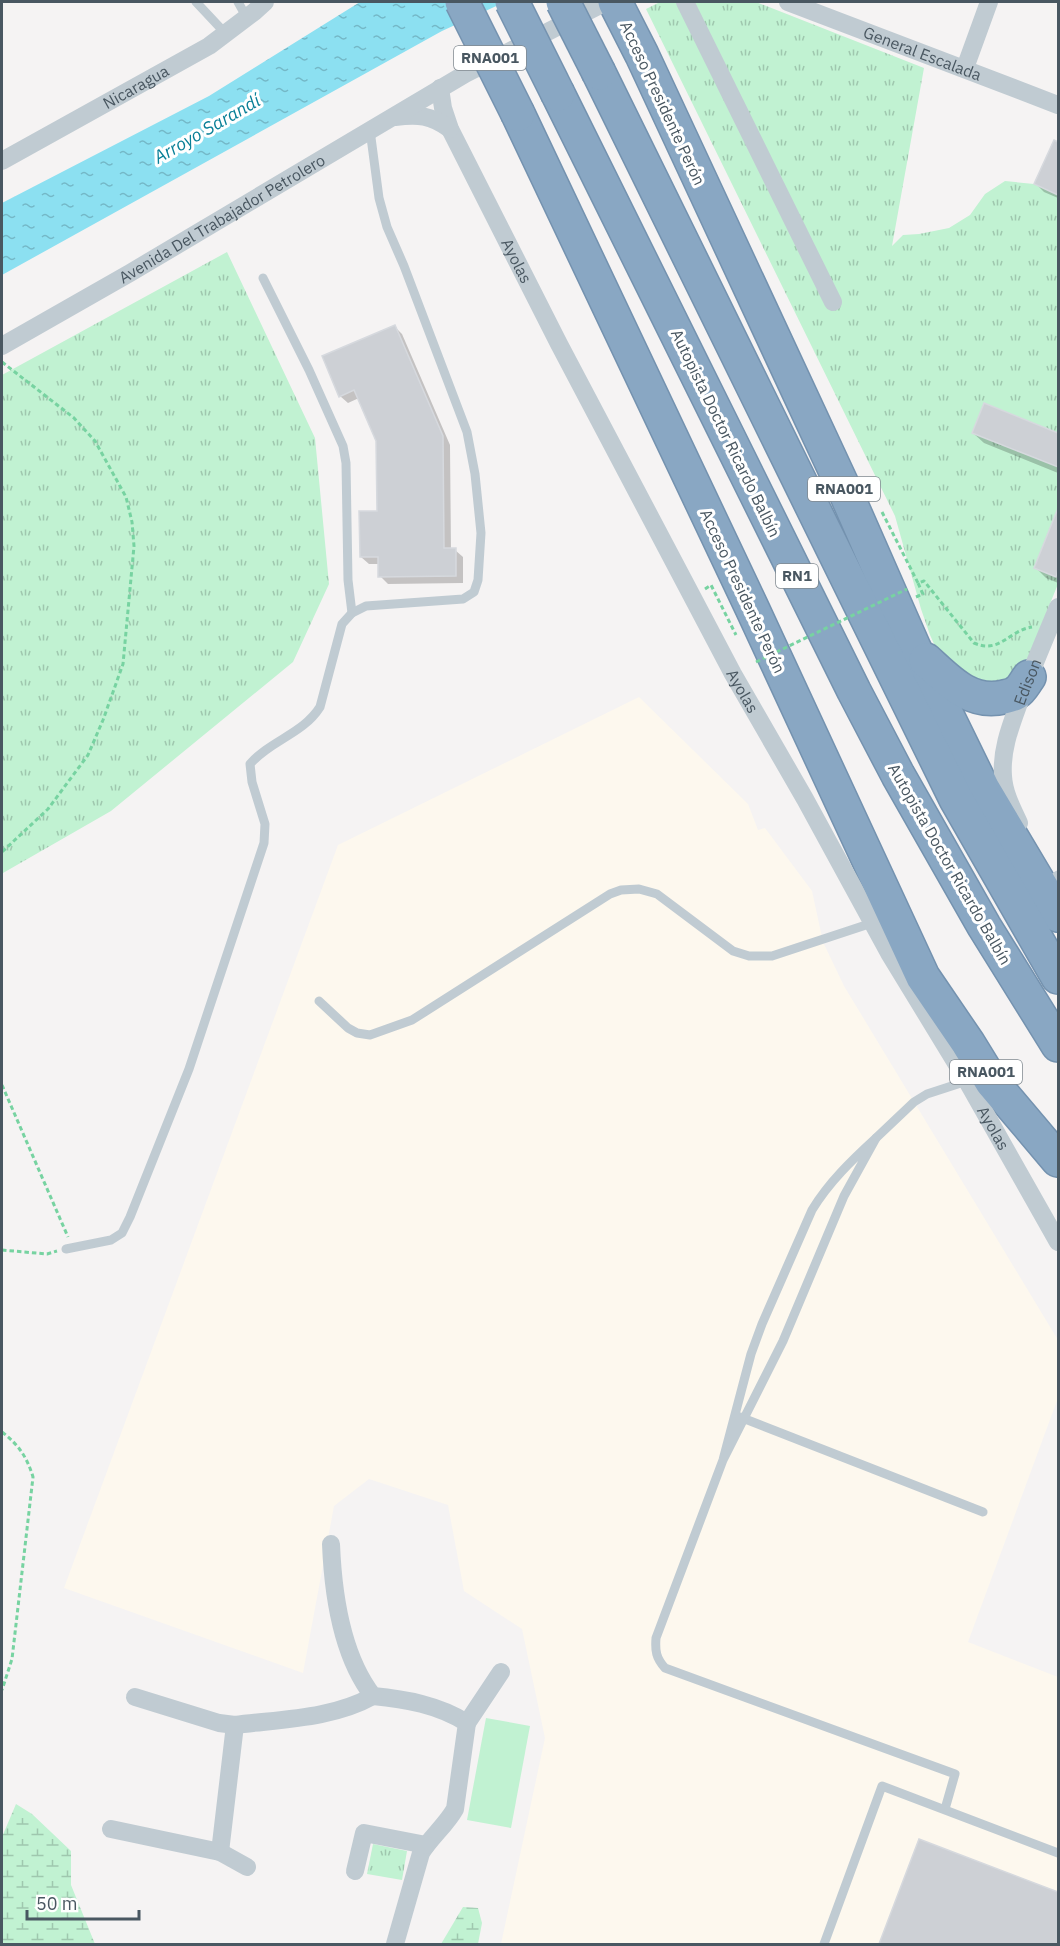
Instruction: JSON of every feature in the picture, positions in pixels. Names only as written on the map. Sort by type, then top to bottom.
[{"type":"highway","name":"Acceso Presidente Perón","points":[[462,2],[518,114],[752,608],[923,976],[979,1082]]},
{"type":"highway","name":"Autopista Doctor Ricardo Balbín","points":[[512,2],[843,669],[898,775],[984,926],[1059,1045]]},
{"type":"highway","name":"RN1","points":[[563,2],[956,799],[1059,977]]},
{"type":"highway","name":"Acceso Presidente Perón","points":[[615,2],[642,55],[845,491],[914,648],[983,789],[1059,915]]},
{"type":"highway","points":[[914,648],[956,687],[982,698],[997,698],[1018,692],[1029,677]]},
{"type":"highway","name":"RNA001","points":[[979,1082],[1059,1160]]},
{"type":"street","name":"Nicaragua","points":[[2,161],[180,63],[226,34],[243,10],[265,2]]},
{"type":"street","name":"Avenida Del Trabajador Petrolero","points":[[2,346],[130,273],[440,88],[606,2]]},
{"type":"street","points":[[685,2],[833,302]]},
{"type":"street","name":"General Escalada","points":[[788,2],[1059,105]]},
{"type":"street","points":[[965,68],[989,2]]},
{"type":"street","name":"Ayolas","points":[[440,88],[443,108],[450,129],[559,344],[711,632],[918,1002],[979,1082],[1059,1242]]},
{"type":"street","points":[[390,118],[425,116],[438,120],[450,129]]},
{"type":"street","name":"Edison","points":[[1056,882],[1014,812],[1006,793],[1003,758],[1006,740],[1029,677],[1059,607]]},
{"type":"street","points":[[331,1544],[332,1581],[345,1637],[353,1665],[373,1696]]},
{"type":"street","points":[[395,1944],[421,1853],[449,1820],[455,1809],[467,1723],[501,1672]]},
{"type":"street","points":[[135,1697],[219,1723],[235,1725],[330,1713],[356,1706],[373,1696],[424,1704],[467,1723]]},
{"type":"street","points":[[220,1852],[235,1725]]},
{"type":"street","points":[[111,1829],[220,1852],[247,1867]]},
{"type":"street","points":[[355,1871],[364,1833],[426,1845]]},
{"type":"lane","points":[[196,2],[226,34]]},
{"type":"lane","points":[[66,1249],[111,1240],[122,1233],[189,1069],[264,843],[265,824],[252,782],[250,764],[258,755],[313,718],[320,707],[342,624],[352,613],[366,606],[463,599],[474,592],[478,580],[481,533],[476,474],[467,432],[387,227],[379,198],[370,130]]},
{"type":"lane","points":[[263,278],[309,370],[343,446],[346,463],[348,580],[352,613]]},
{"type":"lane","points":[[319,1001],[348,1028],[357,1033],[370,1035],[412,1020],[610,894],[621,890],[639,889],[657,894],[733,951],[749,956],[772,956],[872,923]]},
{"type":"lane","points":[[945,1809],[955,1774],[665,1668],[659,1662],[655,1651],[656,1638],[739,1417],[751,1354],[812,1210],[843,1169],[914,1102],[927,1094],[979,1082]]},
{"type":"lane","points":[[739,1417],[783,1341],[844,1196],[876,1138]]},
{"type":"lane","points":[[739,1417],[983,1512]]},
{"type":"lane","points":[[824,1944],[882,1786],[1059,1853]]},
{"type":"path","points":[[2,362],[74,418],[95,441],[126,497],[132,522],[134,546],[123,664],[104,720],[88,755],[48,809],[2,852]]},
{"type":"path","points":[[878,503],[923,594],[916,597]]},
{"type":"path","points":[[918,584],[924,581],[974,643],[985,648],[1005,640],[1019,630],[1038,626],[1048,631]]},
{"type":"path","points":[[756,662],[907,589]]},
{"type":"path","points":[[2,1085],[68,1236],[66,1249],[47,1254],[2,1250]]},
{"type":"path","points":[[2,1432],[13,1440],[28,1461],[33,1477],[12,1659],[2,1690]]},
{"type":"shaded area","points":[[639,697],[748,804],[758,830],[765,828],[812,891],[823,942],[844,986],[1058,1340],[1058,1398],[968,1642],[1058,1677],[1058,1944],[501,1944],[545,1738],[522,1629],[464,1591],[448,1505],[369,1479],[334,1506],[303,1673],[64,1588],[338,845]]},
{"type":"green space","points":[[660,2],[756,2],[924,68],[892,246],[903,235],[949,228],[970,215],[985,194],[1005,181],[1034,184],[1058,195],[1058,584],[1021,675],[979,687],[939,655],[921,609],[895,516],[646,9]]},
{"type":"green space","points":[[227,252],[315,438],[329,584],[293,662],[111,811],[3,873],[2,876],[2,375]]},
{"type":"green space","points":[[486,1718],[530,1726],[511,1828],[467,1820]]},
{"type":"green space","points":[[16,1804],[32,1814],[71,1851],[71,1885],[95,1944],[2,1944],[2,1837]]},
{"type":"green space","points":[[373,1844],[407,1851],[402,1880],[367,1874]]},
{"type":"green space","points":[[463,1907],[478,1908],[482,1923],[478,1944],[441,1944]]},
{"type":"water","name":"Arroyo Sarandí","points":[[360,2],[505,2],[442,31],[2,275],[2,203],[209,96]]},
{"type":"building","points":[[1054,140],[1058,142],[1058,195],[1034,184]]},
{"type":"building","points":[[395,325],[443,436],[444,548],[456,548],[456,576],[378,577],[378,557],[360,557],[359,511],[377,511],[376,441],[354,390],[339,397],[322,356]]},
{"type":"building","points":[[984,403],[1058,433],[1058,467],[972,433]]},
{"type":"building","points":[[1058,508],[1058,570],[1056,577],[1034,568]]},
{"type":"building","points":[[919,1839],[1058,1892],[1058,1944],[879,1944]]}]
